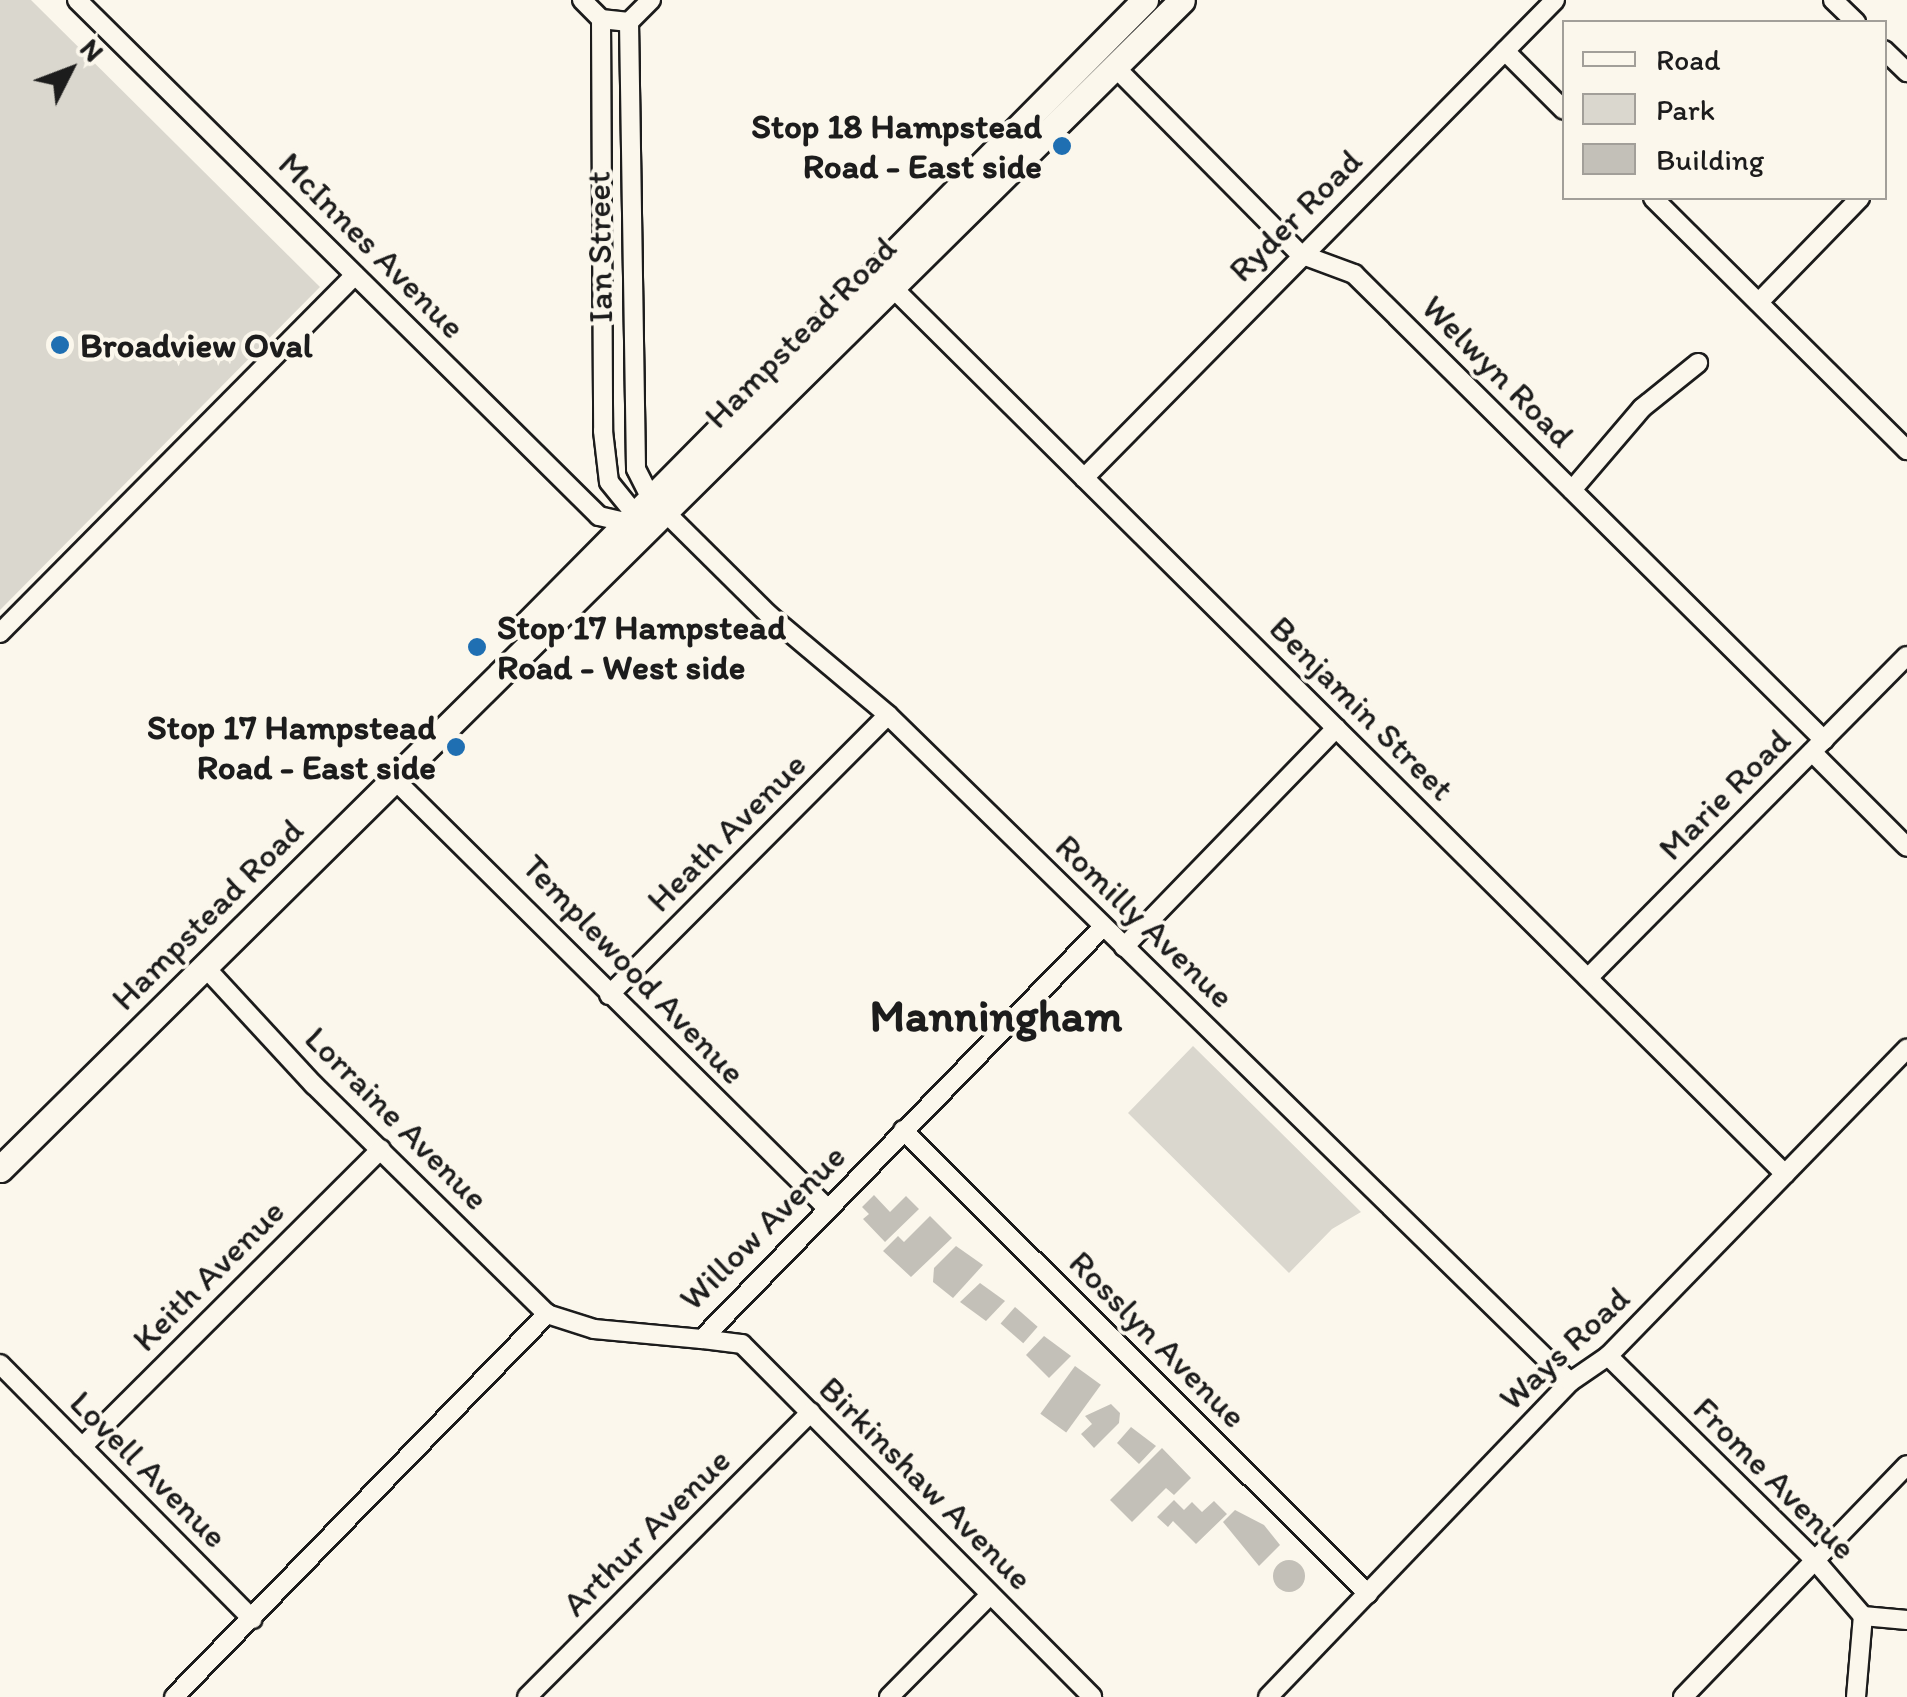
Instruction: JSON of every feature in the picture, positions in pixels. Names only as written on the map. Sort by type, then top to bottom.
[{"type":"highway","name":"Hampstead Road","points":[[461,707],[508,643],[645,513],[894,289],[1106,58],[1146,0]]},
{"type":"highway","name":"Hampstead Road","points":[[0,1169],[461,707],[632,549],[645,513],[875,271],[1106,58],[1182,0]]},
{"type":"highway","points":[[875,271],[894,289]]},
{"type":"highway","points":[[632,549],[645,513]]},
{"type":"street","name":"McInnes Avenue","points":[[77,0],[599,516],[645,513]]},
{"type":"street","points":[[582,0],[601,18],[629,22],[650,0]]},
{"type":"street","name":"Ryder Road","points":[[1084,478],[1300,254],[1555,0]]},
{"type":"street","points":[[1832,0],[1854,20]]},
{"type":"street","name":"Ian Street","points":[[601,18],[603,431],[609,482],[645,513]]},
{"type":"street","name":"Ian Street","points":[[629,22],[636,469],[645,513]]},
{"type":"street","points":[[1505,51],[1562,108]]},
{"type":"street","points":[[1887,53],[1907,72]]},
{"type":"street","name":"Welwyn Road","points":[[1106,58],[1300,254],[1354,274],[1572,490],[1818,746],[1907,847]]},
{"type":"street","points":[[1655,200],[1907,450]]},
{"type":"street","points":[[1758,302],[1858,200]]},
{"type":"street","points":[[0,632],[355,275]]},
{"type":"street","name":"Benjamin Street","points":[[894,289],[1785,1174]]},
{"type":"street","points":[[1572,490],[1642,408],[1698,363]]},
{"type":"street","name":"Romilly Avenue","points":[[645,513],[888,715],[1570,1382]]},
{"type":"street","name":"Marie Road","points":[[1588,978],[1907,656]]},
{"type":"street","name":"Heath Avenue","points":[[609,996],[888,715]]},
{"type":"street","points":[[1124,947],[1336,728]]},
{"type":"street","name":"Templewood Avenue","points":[[393,778],[826,1207]]},
{"type":"street","name":"Willow Avenue","points":[[548,1314],[594,1330],[702,1339],[826,1207],[1103,928]]},
{"type":"street","name":"Lorraine Avenue","points":[[204,966],[548,1314]]},
{"type":"street","name":"Ways Road","points":[[1268,1697],[1570,1382],[1608,1356],[1907,1048]]},
{"type":"street","name":"Rosslyn Avenue","points":[[903,1130],[1368,1594]]},
{"type":"street","name":"Keith Avenue","points":[[82,1447],[380,1148]]},
{"type":"street","points":[[174,1697],[548,1314]]},
{"type":"street","name":"Birkinshaw Avenue","points":[[702,1339],[742,1344],[1092,1697]]},
{"type":"street","name":"Frome Avenue","points":[[1608,1356],[1813,1558],[1863,1616]]},
{"type":"street","name":"Lovell Avenue","points":[[0,1364],[252,1619]]},
{"type":"street","name":"Arthur Avenue","points":[[527,1697],[811,1412]]},
{"type":"street","points":[[1683,1697],[1813,1558],[1907,1465]]},
{"type":"street","points":[[889,1697],[990,1596]]},
{"type":"street","points":[[1856,1697],[1863,1616],[1907,1620]]},
{"type":"green space","points":[[0,0],[31,0],[320,287],[0,610]]},
{"type":"green space","points":[[1193,1046],[1361,1212],[1332,1229],[1289,1273],[1128,1113]]},
{"type":"building","points":[[874,1195],[890,1212],[906,1196],[919,1209],[885,1242],[863,1219],[869,1214],[862,1207]]},
{"type":"building","points":[[930,1216],[952,1238],[911,1277],[883,1251],[898,1236],[904,1242]]},
{"type":"building","points":[[956,1246],[983,1265],[953,1298],[933,1282],[934,1268]]},
{"type":"building","points":[[980,1283],[1005,1301],[986,1321],[960,1302]]},
{"type":"building","points":[[1015,1307],[1038,1327],[1023,1343],[1001,1324]]},
{"type":"building","points":[[1044,1336],[1071,1356],[1049,1378],[1026,1355]]},
{"type":"building","points":[[1075,1366],[1101,1385],[1066,1433],[1040,1414]]},
{"type":"building","points":[[1111,1404],[1120,1413],[1119,1423],[1094,1448],[1081,1434],[1092,1424],[1085,1416]]},
{"type":"building","points":[[1131,1427],[1156,1446],[1139,1464],[1117,1443]]},
{"type":"building","points":[[1162,1448],[1191,1478],[1174,1495],[1166,1488],[1132,1522],[1110,1500]]},
{"type":"building","points":[[1174,1500],[1184,1510],[1192,1502],[1202,1512],[1214,1501],[1227,1514],[1196,1544],[1173,1521],[1168,1527],[1157,1517]]},
{"type":"building","points":[[1235,1510],[1264,1525],[1280,1545],[1259,1566],[1223,1522]]},
{"type":"building","points":[[1289,1560],[1301,1564],[1305,1576],[1301,1588],[1289,1592],[1277,1588],[1273,1576],[1277,1564]]},
{"type":"place","name":"Stop 18 Hampstead Road - East side","points":[[1062,146]]},
{"type":"place","name":"Broadview Oval","points":[[60,345]]},
{"type":"place","name":"Stop 17 Hampstead Road - West side","points":[[477,647]]},
{"type":"place","name":"Stop 17 Hampstead Road - East side","points":[[456,747]]},
{"type":"district","name":"Manningham","points":[[996,1016]]}]
